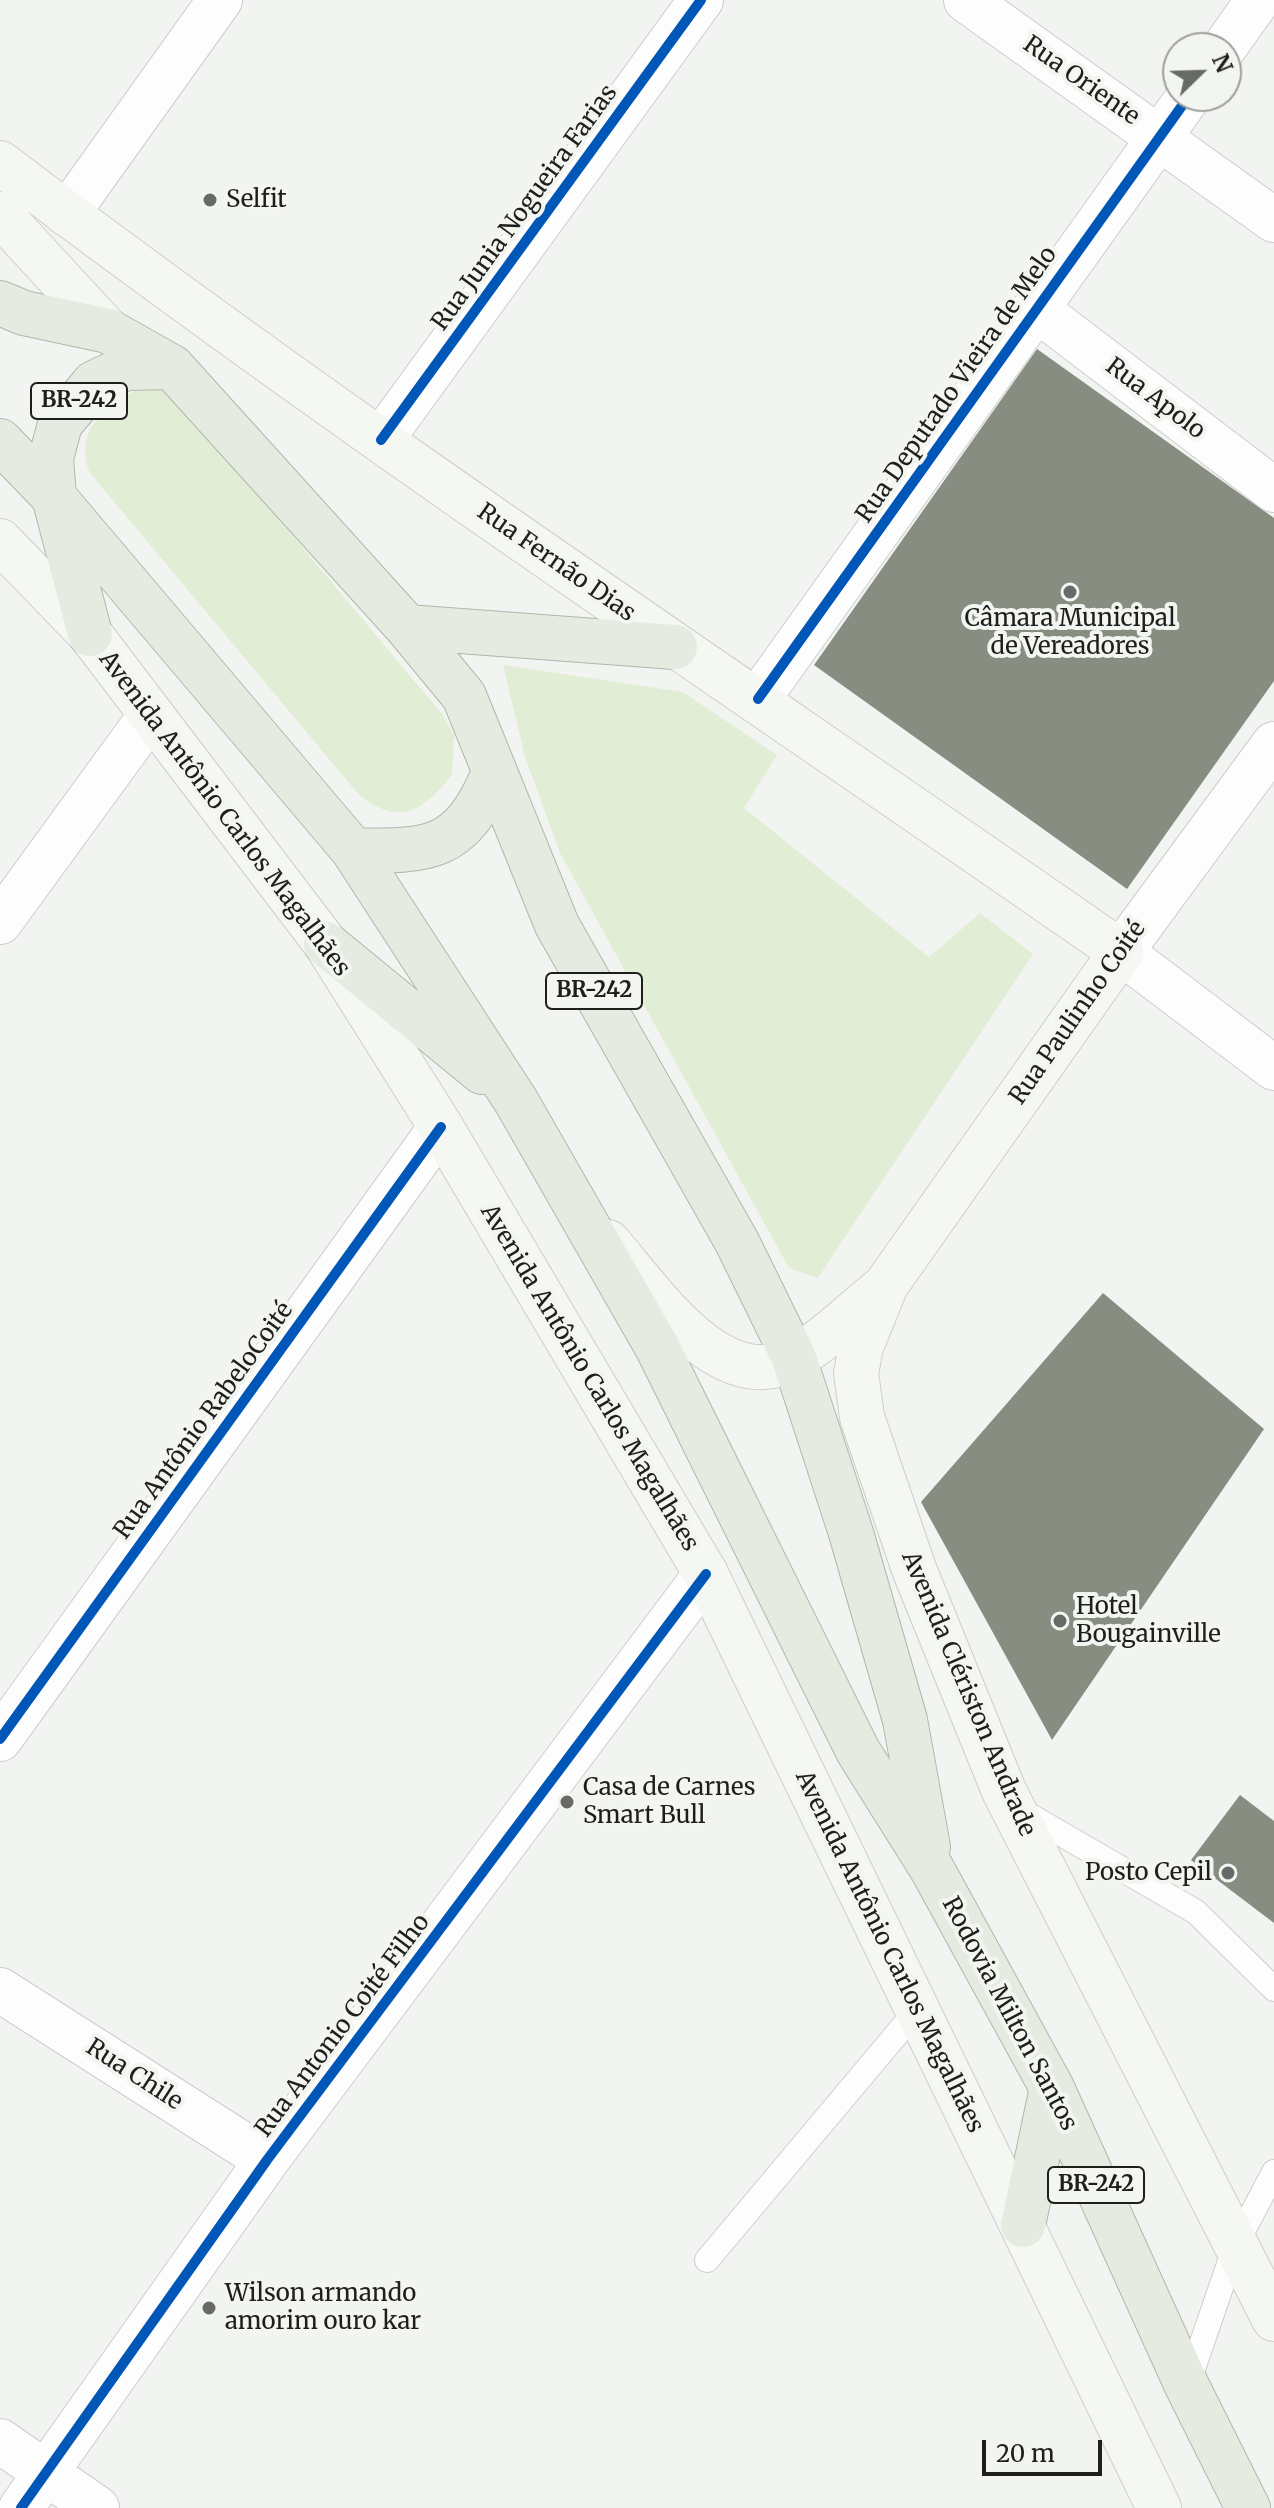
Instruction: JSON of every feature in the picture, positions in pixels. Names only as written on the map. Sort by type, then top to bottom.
[{"type":"highway","name":"BR-242","points":[[0,303],[24,313],[108,331],[172,367],[407,627],[464,696],[483,738],[493,775],[557,925],[737,1242],[794,1358],[851,1533],[905,1720],[932,1869]]},
{"type":"highway","name":"BR-242","points":[[54,497],[51,458],[60,424],[94,383],[126,368],[172,367]]},
{"type":"highway","name":"BR-242","points":[[0,441],[54,497],[353,850],[516,1101],[578,1207],[657,1347],[858,1751],[932,1869]]},
{"type":"highway","points":[[54,497],[90,634]]},
{"type":"highway","points":[[407,627],[675,647]]},
{"type":"highway","points":[[353,850],[413,851],[454,834],[478,810],[493,775]]},
{"type":"highway","points":[[326,944],[516,1101]]},
{"type":"highway","name":"Rodovia Milton Santos","points":[[932,1869],[1052,2088],[1187,2386],[1248,2508]]},
{"type":"highway","points":[[1023,2225],[1052,2088]]},
{"type":"main road","name":"Rua Fernão Dias","points":[[0,163],[381,440],[675,647],[758,699],[1121,952]]},
{"type":"main road","points":[[0,214],[108,331]]},
{"type":"main road","name":"Avenida Antônio Carlos Magalhães","points":[[0,541],[90,634],[326,944],[441,1127],[706,1574],[1157,2507]]},
{"type":"main road","name":"Rua Paulinho Coité","points":[[886,1285],[1121,952]]},
{"type":"main road","points":[[578,1207],[696,1341],[726,1362],[745,1366],[794,1358],[886,1285]]},
{"type":"main road","name":"Avenida Clériston Andrade","points":[[886,1285],[861,1347],[856,1373],[862,1417],[914,1569],[1011,1805],[1274,2319]]},
{"type":"street","points":[[67,214],[220,0]]},
{"type":"street","name":"Rua Junia Nogueira Farias","points":[[381,440],[701,0]]},
{"type":"street","name":"Rua Oriente","points":[[966,0],[1274,220]]},
{"type":"street","points":[[1235,32],[1258,0]]},
{"type":"street","name":"Rua Deputado Vieira de Melo","points":[[758,699],[1178,112]]},
{"type":"street","name":"Rua Apolo","points":[[1035,308],[1274,490]]},
{"type":"street","points":[[0,922],[151,715]]},
{"type":"street","name":"Rua Paulinho Coité","points":[[1121,952],[1274,744]]},
{"type":"street","points":[[1121,952],[1274,1068]]},
{"type":"street","name":"Rua Antônio RabeloCoité","points":[[0,1739],[441,1127]]},
{"type":"street","name":"Rua Antonio Coité Filho","points":[[21,2508],[267,2160],[706,1574]]},
{"type":"street","name":"Rua Chile","points":[[0,1990],[267,2160]]},
{"type":"street","points":[[0,2441],[97,2508]]},
{"type":"lane","points":[[1011,1805],[1196,1912],[1274,1989]]},
{"type":"lane","points":[[707,2260],[917,2010]]},
{"type":"lane","points":[[1187,2386],[1236,2244],[1274,2172]]},
{"type":"green space","points":[[144,387],[162,388],[179,400],[442,714],[454,735],[452,775],[420,806],[410,811],[387,811],[359,795],[90,473],[86,444],[90,431],[106,410]]},
{"type":"green space","points":[[503,665],[683,692],[777,755],[744,808],[929,957],[980,913],[1033,954],[818,1278],[789,1268],[560,853],[525,757]]},
{"type":"building","name":"Câmara Municipal de Vereadores","points":[[1037,349],[1274,518],[1274,681],[1127,889],[814,665]]},
{"type":"building","name":"Hotel Bougainville","points":[[1103,1293],[1264,1429],[1052,1740],[921,1502]]},
{"type":"building","points":[[1240,1795],[1274,1821],[1274,1923],[1191,1860]]},
{"type":"cycle path","points":[[381,440],[701,0]]},
{"type":"cycle path","points":[[758,699],[1178,112]]},
{"type":"cycle path","points":[[0,1739],[441,1127]]},
{"type":"cycle path","points":[[21,2508],[267,2160],[706,1574]]},
{"type":"place","name":"Selfit","points":[[210,200]]},
{"type":"place","name":"Câmara Municipal de Vereadores","points":[[1070,592]]},
{"type":"place","name":"Hotel Bougainville","points":[[1060,1621]]},
{"type":"place","name":"Casa de Carnes Smart Bull","points":[[567,1802]]},
{"type":"place","name":"Posto Cepil","points":[[1228,1873]]},
{"type":"place","name":"Wilson armando amorim ouro kar","points":[[209,2308]]}]
